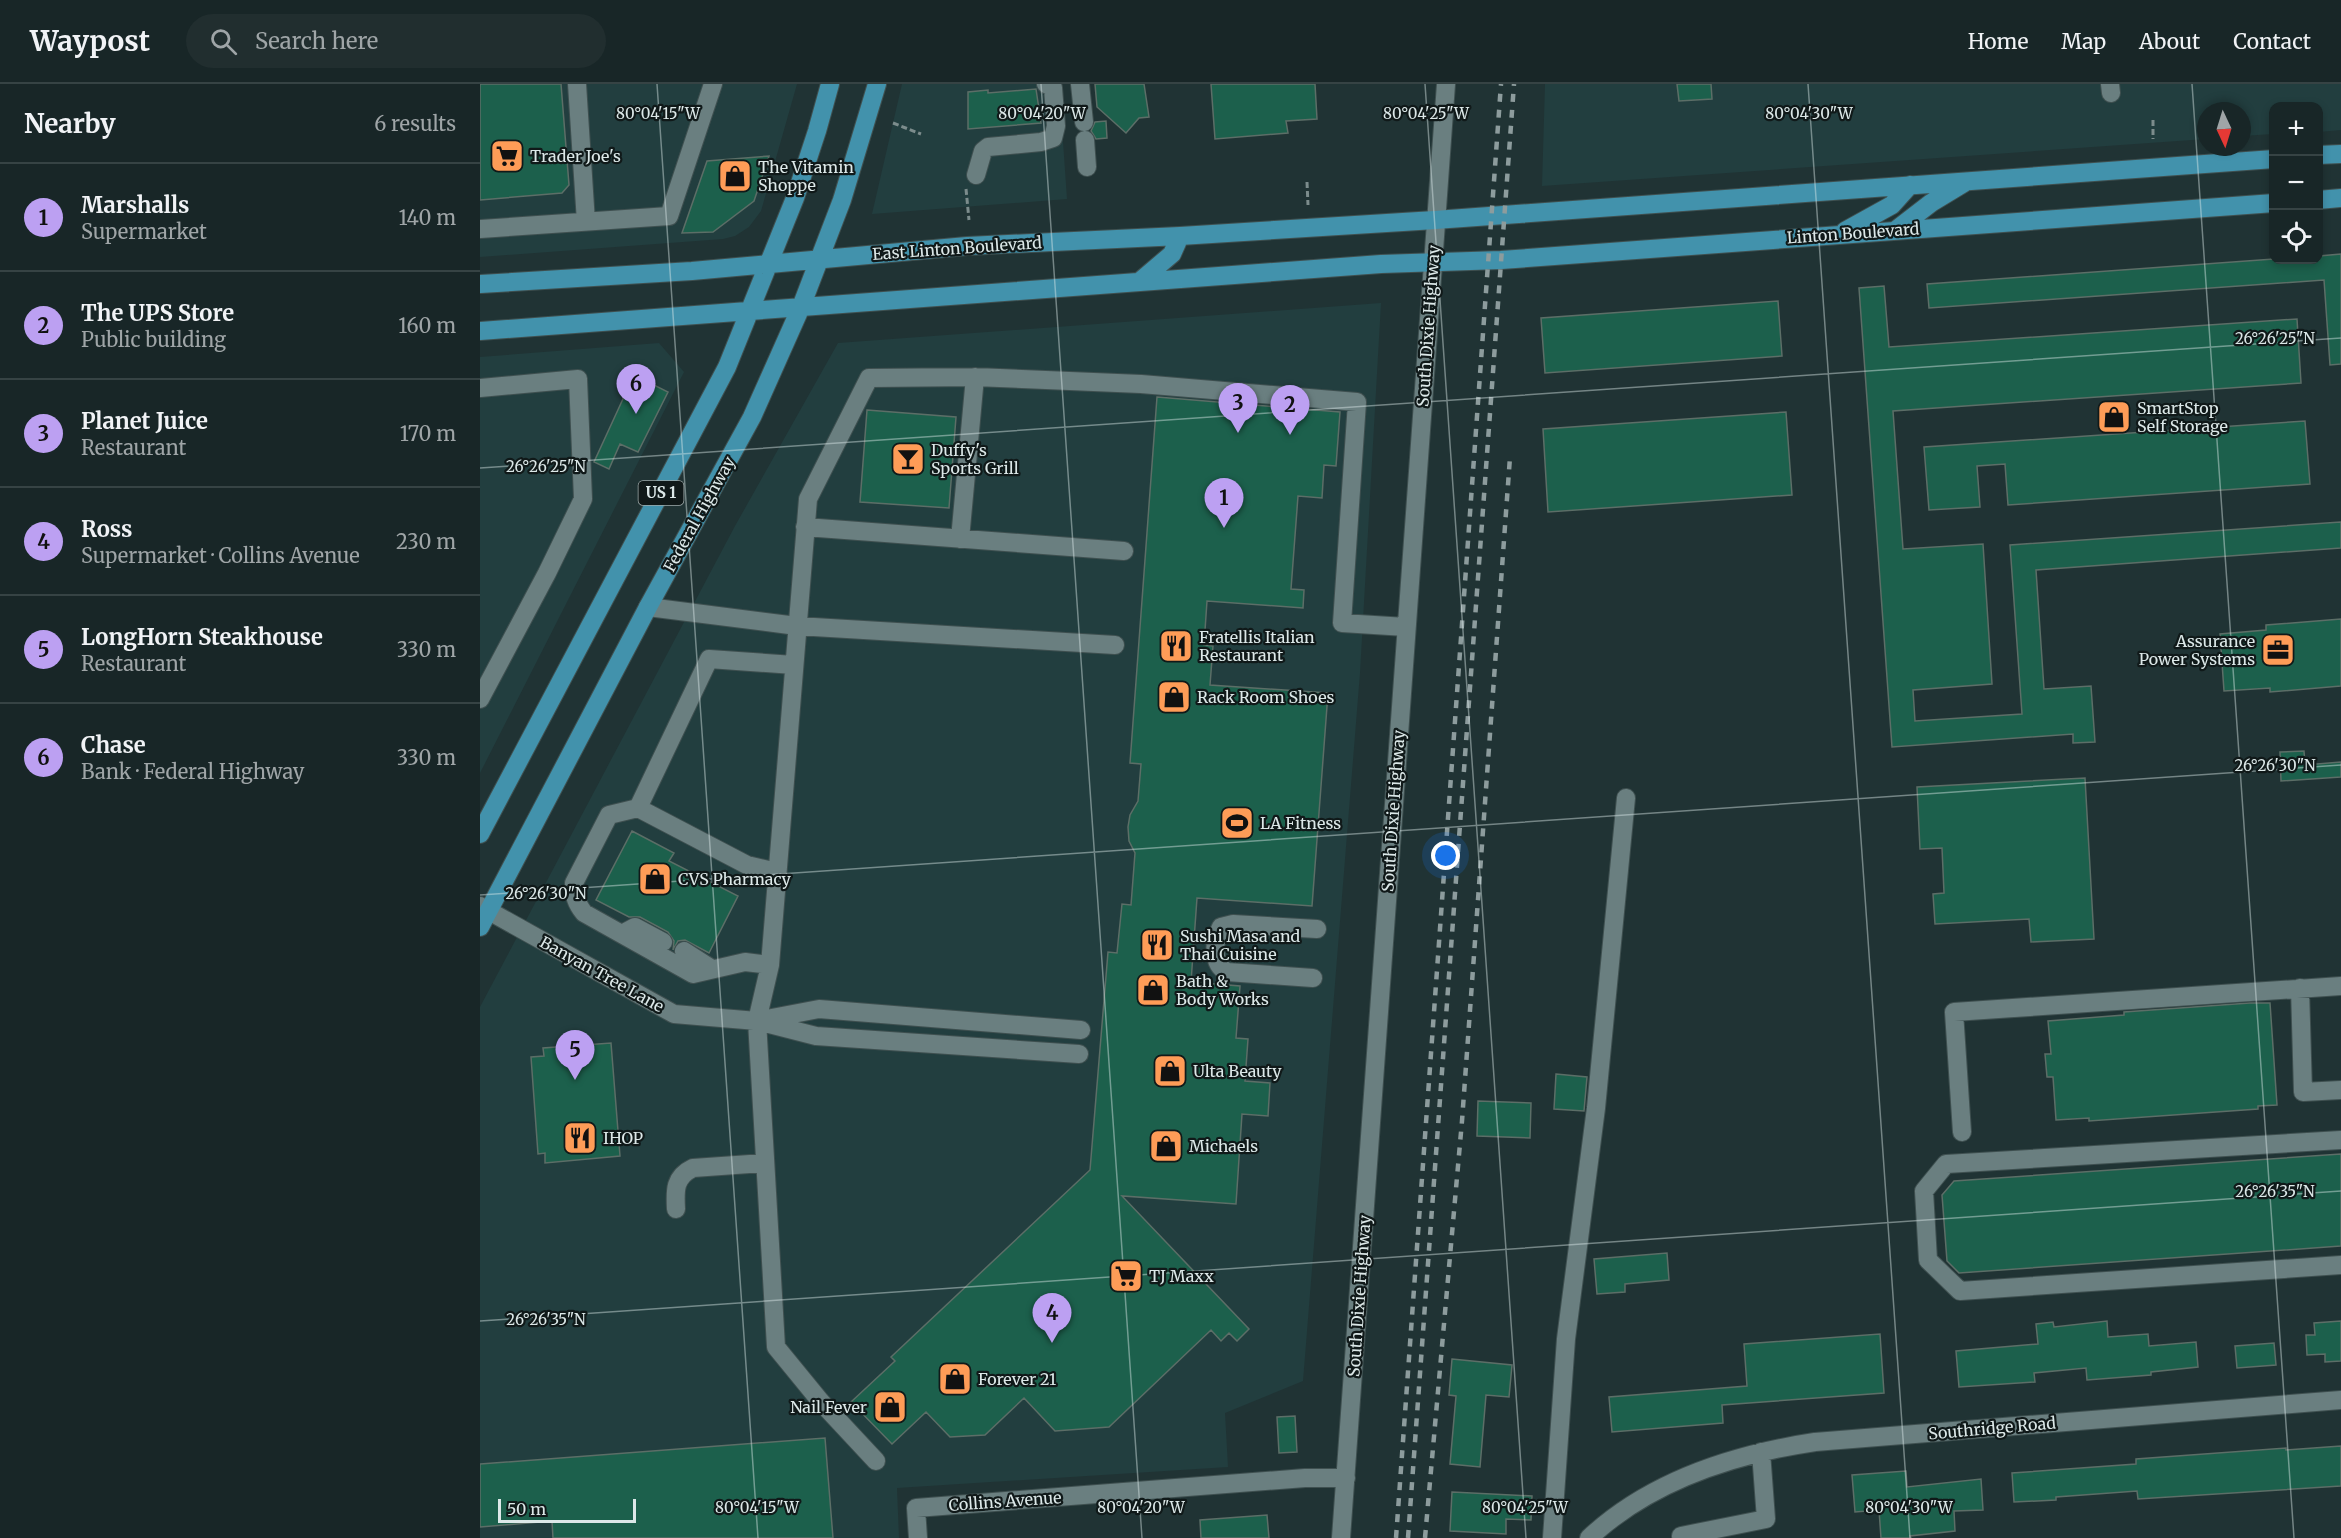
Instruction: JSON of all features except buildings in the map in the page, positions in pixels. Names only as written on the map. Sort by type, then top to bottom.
[{"type":"main road","name":"US 1","points":[[480,834],[722,377],[795,198],[830,84]]},
{"type":"main road","name":"Federal Highway","points":[[480,927],[485,908],[752,417],[821,259],[845,190],[876,84]]},
{"type":"main road","points":[[2323,155],[2341,154]]},
{"type":"main road","points":[[1435,220],[2269,159]]},
{"type":"main road","points":[[1896,230],[1931,203],[1968,181]]},
{"type":"main road","points":[[1838,234],[1892,205],[1910,185]]},
{"type":"main road","points":[[2323,200],[2341,198]]},
{"type":"main road","name":"Linton Boulevard","points":[[1432,262],[1501,260],[2269,203]]},
{"type":"main road","name":"East Linton Boulevard","points":[[480,284],[692,271],[967,246],[1180,236],[1435,220]]},
{"type":"main road","points":[[1139,282],[1172,254],[1180,236]]},
{"type":"main road","points":[[480,331],[1432,262]]},
{"type":"street","points":[[577,84],[586,222]]},
{"type":"street","points":[[480,229],[669,216],[713,84]]},
{"type":"street","points":[[971,181],[983,151],[988,147],[1041,142],[1053,138],[1056,126],[1053,88],[1046,84]]},
{"type":"street","points":[[1080,84],[1087,167]]},
{"type":"street","name":"South Dixie Highway","points":[[1341,1538],[1446,84]]},
{"type":"street","points":[[960,539],[975,377]]},
{"type":"street","points":[[876,1461],[821,1402],[776,1347],[757,1021],[770,965],[808,499],[869,378],[975,377],[1141,384],[1358,402],[1342,623],[1406,627]]},
{"type":"street","points":[[480,388],[578,379],[583,499],[547,573],[480,699]]},
{"type":"street","points":[[805,527],[1124,551]]},
{"type":"street","points":[[648,607],[797,626],[1115,645]]},
{"type":"street","points":[[638,808],[709,659],[794,665]]},
{"type":"street","points":[[1552,1538],[1566,1339],[1596,1108],[1626,798]]},
{"type":"street","points":[[770,965],[745,962],[693,974],[584,913],[577,905],[574,883],[609,815],[638,808],[747,865],[777,873]]},
{"type":"street","points":[[480,893],[485,908]]},
{"type":"street","name":"Banyan Tree Lane","points":[[485,908],[674,1014],[757,1021]]},
{"type":"street","points":[[1312,978],[1227,972],[1220,968],[1216,961],[1217,935],[1221,927],[1233,924],[1317,929]]},
{"type":"street","points":[[622,934],[635,927],[663,942]]},
{"type":"street","points":[[684,951],[712,969]]},
{"type":"street","points":[[1962,1132],[1954,1012],[2341,986]]},
{"type":"street","points":[[2300,988],[2303,1092],[2341,1090]]},
{"type":"street","points":[[757,1021],[819,1009],[1081,1030]]},
{"type":"street","points":[[757,1021],[816,1036],[1079,1054]]},
{"type":"street","points":[[2341,1140],[1946,1164],[1924,1191],[1928,1260],[1960,1291],[2341,1265]]},
{"type":"street","points":[[676,1209],[676,1184],[686,1172],[693,1168],[765,1163]]},
{"type":"street","name":"Southridge Road","points":[[1589,1538],[1621,1513],[1707,1468],[1761,1452],[1815,1442],[2341,1400]]},
{"type":"street","points":[[1681,1536],[1766,1518],[1761,1452]]},
{"type":"street","name":"Collins Avenue","points":[[918,1538],[916,1508],[1305,1478],[1346,1478]]},
{"type":"path","points":[[2153,120],[2153,139]]},
{"type":"path","points":[[893,123],[921,134]]},
{"type":"path","points":[[969,220],[971,181]]},
{"type":"path","points":[[1307,182],[1308,205]]},
{"type":"shaded area","points":[[480,84],[797,84],[761,211],[749,227],[735,236],[723,239],[480,257]]},
{"type":"shaded area","points":[[902,84],[1059,84],[1067,199],[872,214]]},
{"type":"shaded area","points":[[1545,84],[2341,84],[2341,130],[2323,132],[2323,102],[2269,102],[2269,134],[2251,135],[2251,102],[2197,102],[2197,140],[1542,186]]},
{"type":"shaded area","points":[[1381,303],[1360,673],[1303,1381],[1225,1413],[1228,1467],[897,1488],[899,1538],[480,1538],[480,1007],[735,526],[838,343]]},
{"type":"shaded area","points":[[659,343],[684,372],[480,773],[480,357]]},
{"type":"railway","points":[[1396,1538],[1501,84]]},
{"type":"railway","points":[[1408,1538],[1514,84]]},
{"type":"railway","points":[[1425,1538],[1462,1121],[1510,457]]},
{"type":"place","name":"Trader Joe's","points":[[507,156]]},
{"type":"place","name":"The Vitamin Shoppe","points":[[735,176]]},
{"type":"place","name":"Chase","points":[[636,414]]},
{"type":"place","name":"SmartStop Self Storage","points":[[2114,417]]},
{"type":"place","name":"Planet Juice","points":[[1238,433]]},
{"type":"place","name":"The UPS Store","points":[[1290,435]]},
{"type":"place","name":"Duffy's Sports Grill","points":[[908,459]]},
{"type":"place","name":"Marshalls","points":[[1224,528]]},
{"type":"place","name":"Fratellis Italian Restaurant","points":[[1176,646]]},
{"type":"place","name":"Assurance Power Systems","points":[[2278,650]]},
{"type":"place","name":"Rack Room Shoes","points":[[1174,697]]},
{"type":"place","name":"LA Fitness","points":[[1237,823]]},
{"type":"place","name":"CVS Pharmacy","points":[[655,879]]},
{"type":"place","name":"Sushi Masa and Thai Cuisine","points":[[1157,945]]},
{"type":"place","name":"Bath & Body Works","points":[[1153,990]]},
{"type":"place","name":"Ulta Beauty","points":[[1170,1071]]},
{"type":"place","name":"LongHorn Steakhouse","points":[[575,1080]]},
{"type":"place","name":"IHOP","points":[[580,1138]]},
{"type":"place","name":"Michaels","points":[[1166,1146]]},
{"type":"place","name":"TJ Maxx","points":[[1126,1276]]},
{"type":"place","name":"Ross","points":[[1052,1343]]},
{"type":"place","name":"Forever 21","points":[[955,1379]]},
{"type":"place","name":"Nail Fever","points":[[890,1407]]}]
